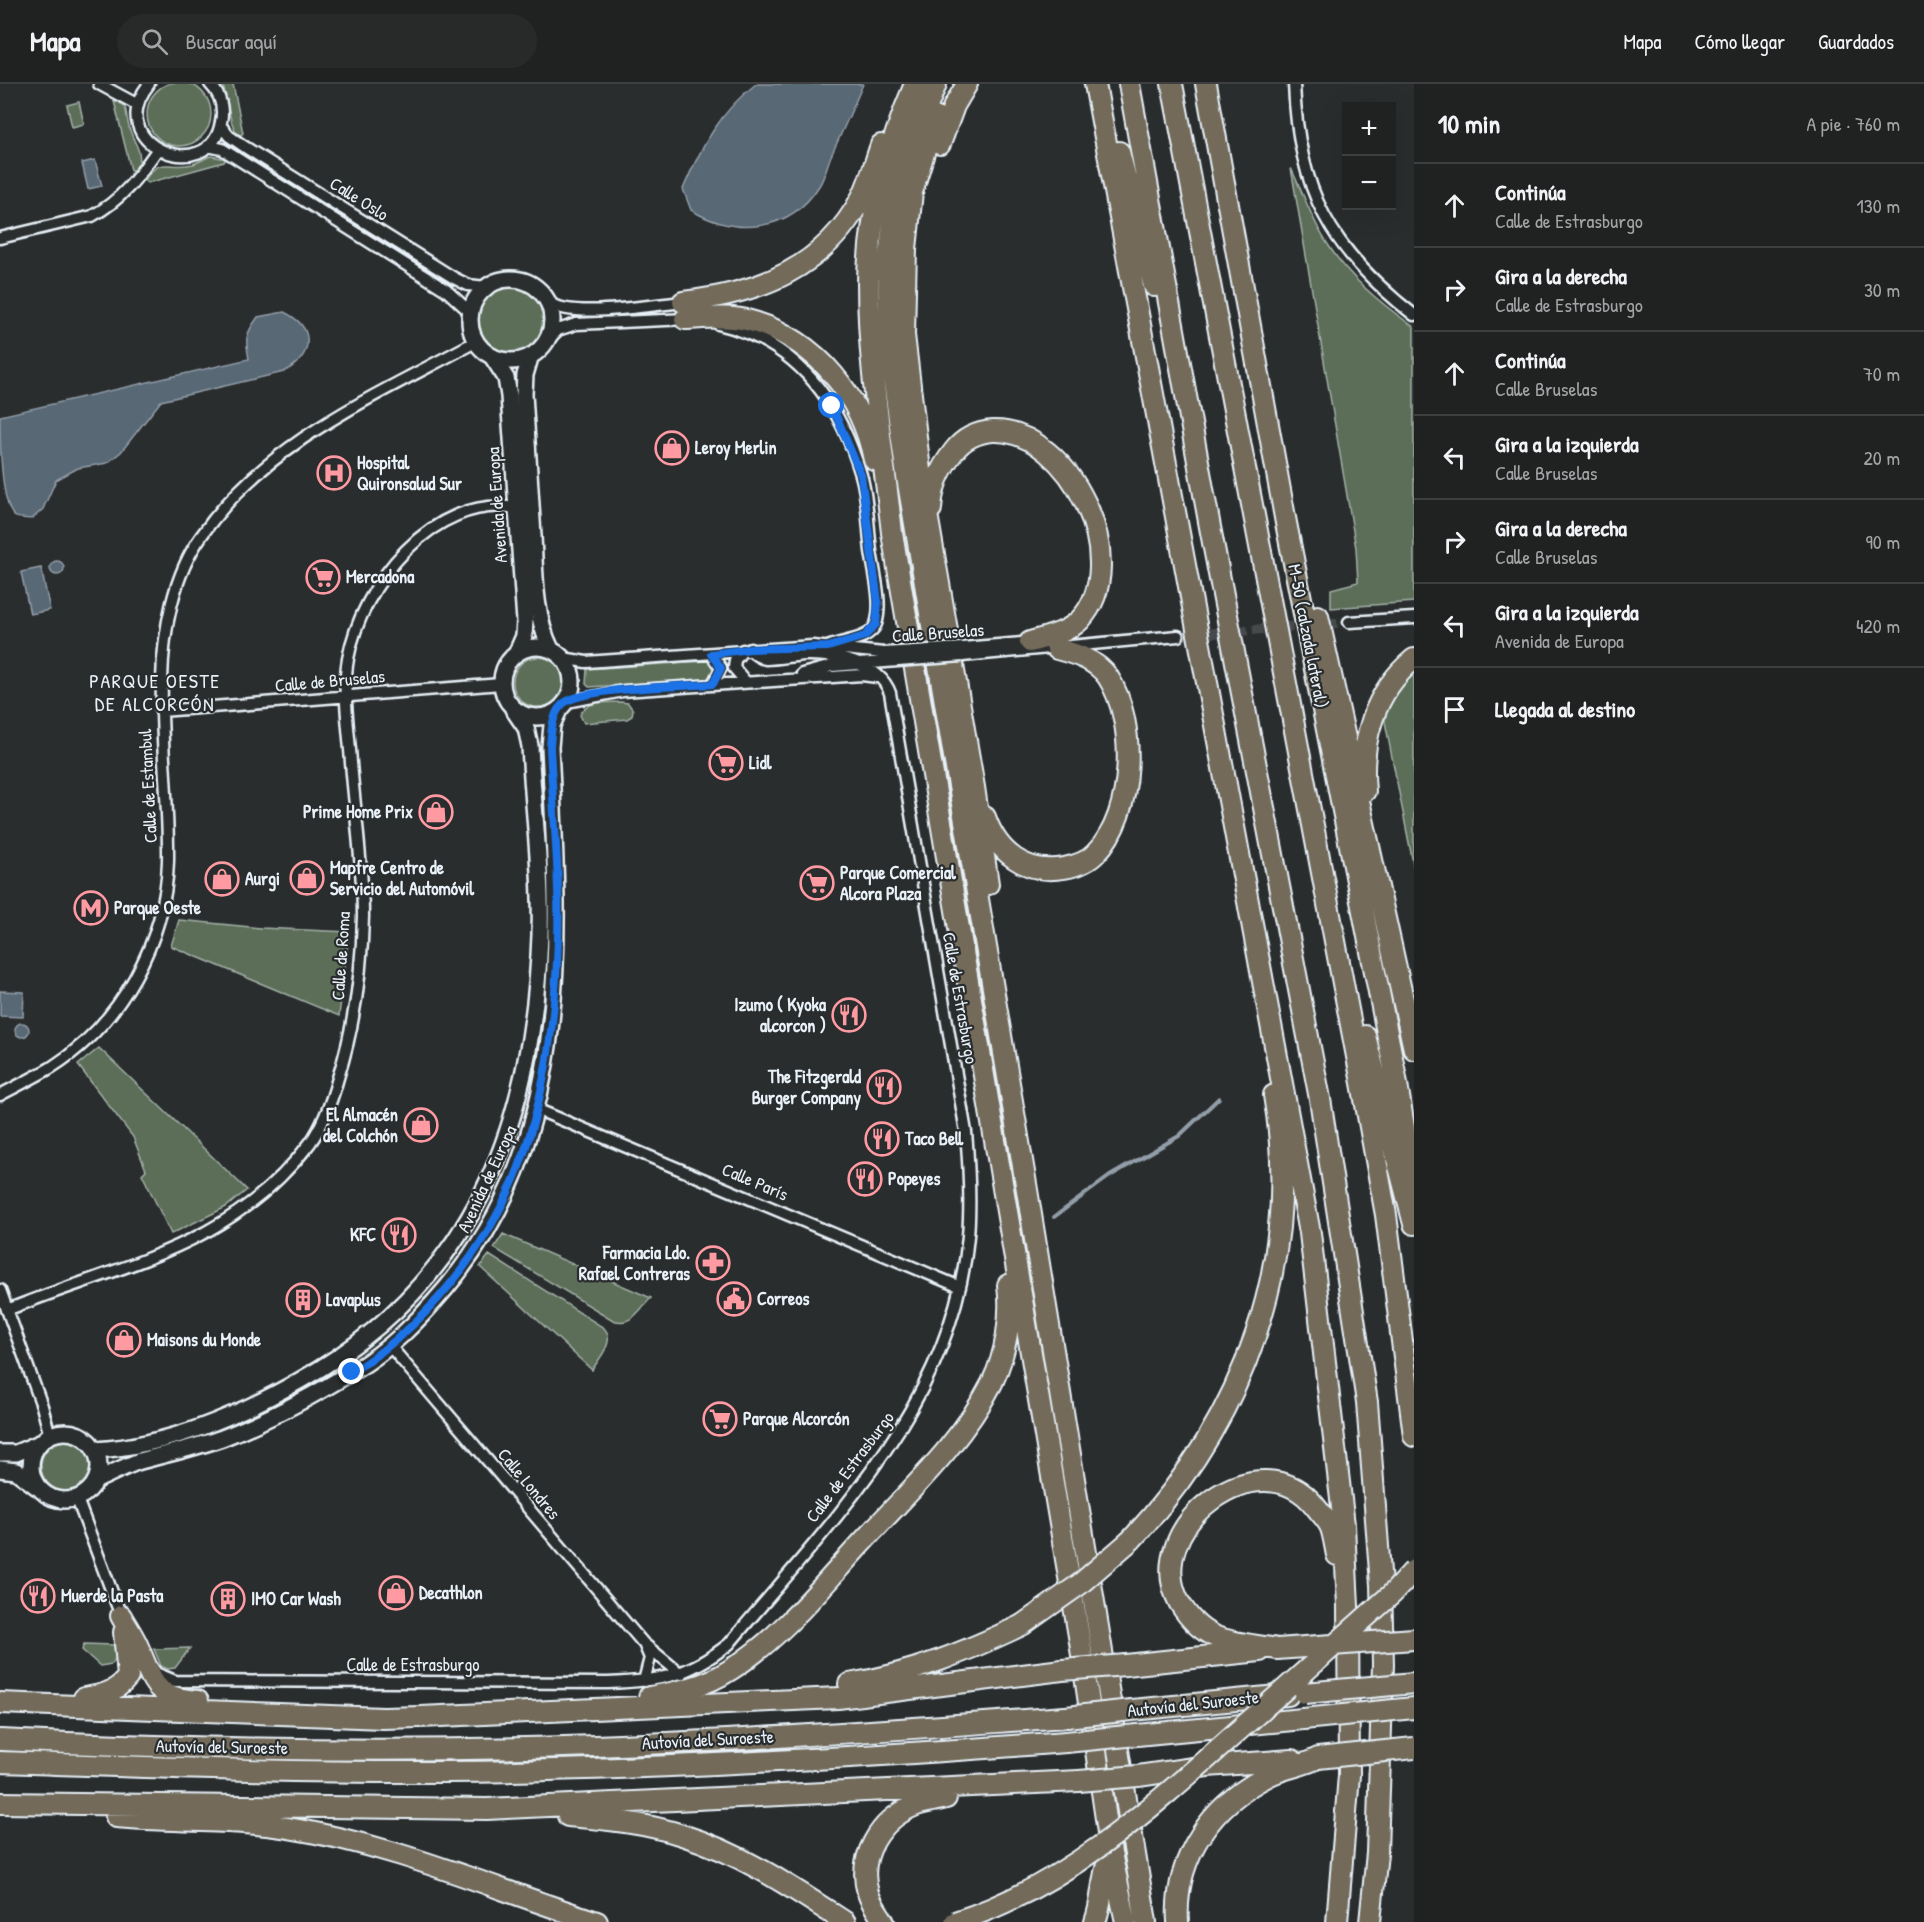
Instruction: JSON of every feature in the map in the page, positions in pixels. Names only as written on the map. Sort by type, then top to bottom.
[{"type":"highway","points":[[684,311],[766,285],[803,265],[837,234],[862,197],[905,84]]},
{"type":"highway","points":[[915,84],[893,144],[877,203],[868,281],[871,348],[892,533],[1080,1642],[1111,1853],[1126,1922]]},
{"type":"highway","points":[[936,84],[911,147],[896,208],[888,266],[890,346],[909,489],[1028,1190],[1146,1922]]},
{"type":"highway","points":[[947,84],[912,192],[906,249],[904,335],[921,479],[974,787],[1011,1045],[1028,1190]]},
{"type":"highway","points":[[906,249],[920,196],[954,106],[967,84]]},
{"type":"highway","points":[[1095,84],[1310,1233],[1342,1502],[1348,1606],[1348,1792],[1337,1922]]},
{"type":"highway","points":[[1101,84],[1162,316],[1185,389]]},
{"type":"highway","points":[[1129,84],[1320,1099],[1367,1402],[1381,1585],[1383,1664],[1378,1841],[1370,1922]]},
{"type":"highway","points":[[1172,84],[1386,1215],[1414,1436]]},
{"type":"highway","name":"M-50 (calzada lateral)","points":[[1206,84],[1246,291],[1286,523],[1396,1078],[1414,1188]]},
{"type":"highway","points":[[1246,291],[1414,1048]]},
{"type":"highway","points":[[684,311],[753,321],[791,339],[827,367],[839,380],[858,413],[871,444],[882,504],[892,533]]},
{"type":"highway","points":[[930,530],[931,496],[940,468],[959,444],[980,432],[1011,431],[1040,444],[1066,470],[1087,503],[1098,545],[1098,583],[1087,611],[1078,622],[1054,635],[1030,642]]},
{"type":"highway","points":[[974,787],[991,836],[1010,856],[1033,868],[1053,870],[1076,866],[1096,854],[1112,830],[1123,797],[1128,760],[1127,733],[1119,700],[1107,676],[1089,660],[1057,649]]},
{"type":"highway","points":[[1414,659],[1400,670],[1374,714],[1366,738],[1363,769],[1366,807],[1410,1012],[1414,1048]]},
{"type":"highway","points":[[760,1701],[866,1682],[926,1665],[976,1647],[1022,1625],[1080,1584],[1131,1540],[1164,1504],[1195,1462],[1224,1413],[1248,1360],[1267,1299],[1278,1233],[1280,1173],[1275,1101],[1235,875],[1232,814]]},
{"type":"highway","points":[[1331,919],[1353,980],[1414,1224]]},
{"type":"highway","points":[[1396,1078],[1414,1148]]},
{"type":"highway","points":[[576,1712],[678,1692],[708,1682],[753,1654],[796,1614],[969,1421],[993,1380],[1003,1352],[1009,1319],[1009,1288],[988,1153],[986,1098]]},
{"type":"highway","points":[[1277,1649],[1216,1637],[1191,1620],[1176,1594],[1172,1557],[1179,1538],[1194,1515],[1220,1492],[1252,1481],[1278,1482],[1308,1498],[1330,1526],[1348,1606]]},
{"type":"highway","points":[[954,1922],[972,1917],[1056,1876],[1115,1838],[1393,1593],[1414,1570]]},
{"type":"highway","points":[[121,1616],[139,1648],[149,1677],[162,1691],[173,1697],[236,1703],[280,1713]]},
{"type":"highway","points":[[34,1705],[108,1694],[120,1688],[128,1677],[128,1660],[121,1616]]},
{"type":"highway","points":[[0,1703],[383,1718],[576,1712],[838,1698],[1062,1670],[1277,1649],[1414,1639]]},
{"type":"highway","name":"Autovía del Suroeste","points":[[0,1740],[235,1748],[474,1748],[685,1743],[1066,1717],[1414,1683]]},
{"type":"highway","name":"Autovía del Suroeste","points":[[0,1762],[259,1770],[535,1770],[784,1761],[1066,1742],[1414,1708]]},
{"type":"highway","points":[[0,1803],[487,1809],[978,1788],[1138,1776],[1207,1766],[1414,1748]]},
{"type":"highway","points":[[1178,1922],[1177,1906],[1182,1876],[1192,1848],[1207,1823],[1222,1807],[1252,1785],[1273,1773],[1305,1765],[1318,1758]]},
{"type":"highway","points":[[884,1922],[868,1894],[865,1865],[873,1842],[883,1827],[897,1815],[915,1805],[978,1788]]},
{"type":"highway","points":[[1328,1922],[1337,1834],[1348,1792]]},
{"type":"highway","points":[[27,1804],[117,1818],[286,1828],[352,1840],[438,1865],[597,1922]]},
{"type":"highway","points":[[487,1809],[616,1820],[682,1835],[774,1876],[845,1922]]},
{"type":"highway","points":[[1095,1922],[1101,1906],[1103,1874],[1111,1853]]},
{"type":"highway","points":[[1117,1922],[1118,1891]]},
{"type":"street","points":[[99,84],[138,105]]},
{"type":"street","points":[[149,84],[138,105],[140,130],[157,150],[170,155],[183,156],[197,153],[208,146],[221,126],[220,99],[210,84]]},
{"type":"street","points":[[1294,84],[1296,128],[1302,161],[1314,195],[1338,240],[1370,279],[1414,315]]},
{"type":"street","name":"Calle Oslo","points":[[221,126],[245,147],[454,278],[468,285],[486,287]]},
{"type":"street","name":"Calle Oslo","points":[[208,146],[222,149],[446,290],[470,312]]},
{"type":"street","points":[[0,238],[92,216],[100,212],[128,190],[157,150]]},
{"type":"street","points":[[684,311],[576,324],[558,330],[541,350],[530,358],[512,362],[493,358],[476,342],[470,322],[473,302],[486,287],[509,279],[521,280],[542,292],[549,303],[556,308],[576,311],[684,311],[741,330],[779,349],[811,376],[832,406],[861,475],[878,602],[876,624],[870,633],[828,647]]},
{"type":"street","points":[[549,303],[552,327],[549,339]]},
{"type":"street","name":"Calle de Estambul","points":[[0,1095],[54,1066],[92,1034],[110,1015],[128,989],[156,935],[168,862],[161,711],[162,654],[171,606],[200,537],[234,493],[287,447],[476,342]]},
{"type":"street","name":"Avenida de Europa","points":[[493,358],[506,378],[509,396],[525,621],[524,636],[517,652]]},
{"type":"street","name":"Avenida de Europa","points":[[530,358],[525,375],[524,394],[540,620],[557,653]]},
{"type":"street","name":"Calle de Roma","points":[[7,1310],[142,1262],[223,1224],[251,1206],[278,1180],[311,1142],[332,1100],[350,1040],[359,966],[363,915],[347,696],[348,659],[363,611],[389,571],[421,536],[455,515],[495,507],[516,508]]},
{"type":"street","points":[[1349,622],[1414,618]]},
{"type":"street","name":"Calle Bruselas","points":[[773,680],[884,657],[1057,649],[1092,643],[1178,636]]},
{"type":"street","name":"Calle Bruselas","points":[[962,652],[1030,642],[1092,643]]},
{"type":"street","points":[[539,646],[557,653],[572,674],[572,684],[563,706],[548,716],[536,717],[513,709],[503,693],[501,684],[502,672],[517,652],[539,646]]},
{"type":"street","name":"Calle Bruselas","points":[[557,653],[586,662],[711,654],[746,649],[828,647],[884,657]]},
{"type":"street","points":[[745,681],[734,668],[735,660],[746,649]]},
{"type":"street","name":"Calle Bruselas","points":[[746,649],[765,659],[822,656],[855,664]]},
{"type":"street","points":[[711,654],[721,668],[713,684]]},
{"type":"street","name":"Calle de Estrasburgo","points":[[139,1648],[156,1673],[175,1680],[644,1681],[681,1674],[709,1659],[729,1644],[836,1516],[893,1442],[933,1368],[950,1324],[960,1287],[968,1238],[966,1132],[889,689],[869,669],[855,664]]},
{"type":"street","name":"Calle Bruselas","points":[[563,706],[603,693],[745,681],[862,675],[877,677]]},
{"type":"street","name":"Calle de Bruselas","points":[[161,711],[501,684]]},
{"type":"street","name":"Avenida de Europa","points":[[97,1480],[134,1463],[188,1449],[255,1424],[338,1380],[390,1346],[426,1311],[480,1242],[518,1168],[536,1109],[551,1032],[558,904],[550,747],[552,725],[563,706]]},
{"type":"street","name":"Avenida de Europa","points":[[95,1450],[129,1448],[220,1420],[270,1398],[316,1372],[358,1343],[412,1297],[441,1263],[463,1231],[489,1182],[510,1129],[522,1078],[536,982],[540,912],[530,746],[526,728],[513,709]]},
{"type":"street","name":"Calle París","points":[[536,1109],[960,1287]]},
{"type":"street","points":[[0,1290],[42,1406],[45,1439],[31,1460],[33,1479],[38,1488]]},
{"type":"street","name":"Calle Londres","points":[[390,1346],[643,1643],[681,1674]]},
{"type":"street","points":[[0,1453],[16,1453],[45,1439],[70,1432],[89,1441],[100,1464],[97,1480],[87,1493],[77,1499],[56,1500],[16,1471],[0,1469]]},
{"type":"street","points":[[77,1499],[121,1616]]},
{"type":"street","points":[[643,1643],[650,1659],[644,1681]]},
{"type":"green space","points":[[179,82],[197,87],[202,91],[206,96],[211,114],[206,132],[202,137],[197,141],[179,146],[161,141],[156,137],[152,132],[147,114],[152,96],[156,91],[161,87]]},
{"type":"green space","points":[[222,84],[233,84],[243,133],[240,136],[233,125]]},
{"type":"green space","points":[[116,97],[125,106],[131,134],[138,150],[138,166],[134,173],[131,170],[114,101]]},
{"type":"green space","points":[[79,102],[84,124],[72,127],[67,105]]},
{"type":"green space","points":[[211,156],[226,159],[224,162],[148,183],[145,180],[150,172],[161,166],[193,164]]},
{"type":"green space","points":[[1291,168],[1315,222],[1343,265],[1365,288],[1414,327],[1414,602],[1331,608],[1331,589],[1358,582],[1356,548]]},
{"type":"green space","points":[[511,286],[524,289],[535,296],[542,307],[545,320],[542,333],[535,344],[524,351],[511,354],[498,351],[487,344],[480,333],[477,320],[480,307],[487,296],[498,289]]},
{"type":"green space","points":[[533,657],[543,657],[556,664],[563,677],[563,687],[556,700],[543,707],[533,707],[524,703],[517,696],[513,687],[513,677],[517,668],[524,661]]},
{"type":"green space","points":[[708,661],[715,669],[707,679],[589,687],[586,684],[587,669]]},
{"type":"green space","points":[[1414,670],[1414,868],[1385,722],[1387,706]]},
{"type":"green space","points":[[628,703],[633,710],[632,716],[627,719],[584,723],[580,715],[583,710],[592,705]]},
{"type":"green space","points":[[179,920],[261,928],[349,932],[339,1016],[171,946]]},
{"type":"green space","points":[[99,1048],[247,1190],[226,1207],[171,1234],[142,1174],[146,1170],[133,1137],[78,1065]]},
{"type":"green space","points":[[503,1234],[651,1298],[630,1319],[619,1322],[613,1320],[494,1248]]},
{"type":"green space","points":[[489,1255],[604,1328],[608,1344],[592,1370],[480,1267]]},
{"type":"green space","points":[[61,1441],[71,1441],[84,1448],[91,1461],[91,1471],[84,1484],[71,1491],[61,1491],[52,1487],[45,1480],[41,1471],[41,1461],[45,1452],[52,1445]]},
{"type":"green space","points":[[84,1644],[114,1645],[116,1658],[112,1664],[100,1666],[82,1650]]},
{"type":"green space","points":[[190,1648],[175,1668],[168,1669],[161,1666],[154,1649]]},
{"type":"water","points":[[756,84],[863,84],[821,182],[807,201],[793,213],[778,221],[761,225],[726,224],[708,219],[691,210],[683,189],[697,159],[722,118]]},
{"type":"water","points":[[95,160],[102,186],[88,189],[82,163]]},
{"type":"water","points":[[284,312],[302,326],[306,334],[305,350],[294,365],[284,372],[161,401],[121,452],[107,463],[78,468],[56,480],[43,509],[32,519],[14,516],[9,508],[3,484],[0,416],[249,359],[247,337],[258,317]]},
{"type":"water","points":[[57,561],[62,563],[64,568],[62,573],[57,575],[52,573],[50,568],[52,563]]},
{"type":"water","points":[[41,568],[50,610],[30,614],[21,572]]},
{"type":"water","points":[[0,991],[24,992],[23,1017],[0,1016]]},
{"type":"water","points":[[22,1023],[27,1025],[29,1030],[27,1035],[22,1037],[17,1035],[15,1030],[17,1025]]},
{"type":"waterway","points":[[1054,1217],[1110,1176],[1179,1136],[1219,1098]]},
{"type":"tunnel","points":[[1178,636],[1349,622]]},
{"type":"place","name":"Leroy Merlin","points":[[672,448]]},
{"type":"place","name":"Hospital Quironsalud Sur","points":[[334,473]]},
{"type":"place","name":"Mercadona","points":[[323,577]]},
{"type":"place","name":"Lidl","points":[[726,763]]},
{"type":"place","name":"Prime Home Prix","points":[[436,812]]},
{"type":"place","name":"Mapfre Centro de Servicio del Automóvil","points":[[307,878]]},
{"type":"place","name":"Aurgi","points":[[222,879]]},
{"type":"place","name":"Parque Comercial Alcora Plaza","points":[[817,883]]},
{"type":"place","name":"Parque Oeste","points":[[91,908]]},
{"type":"place","name":"Izumo ( Kyoka alcorcon )","points":[[849,1015]]},
{"type":"place","name":"The Fitzgerald Burger Company","points":[[884,1087]]},
{"type":"place","name":"El Almacén del Colchón","points":[[421,1125]]},
{"type":"place","name":"Taco Bell","points":[[882,1139]]},
{"type":"place","name":"Popeyes","points":[[865,1179]]},
{"type":"place","name":"KFC","points":[[399,1235]]},
{"type":"place","name":"Farmacia Ldo. Rafael Contreras","points":[[713,1263]]},
{"type":"place","name":"Correos","points":[[734,1299]]},
{"type":"place","name":"Lavaplus","points":[[303,1300]]},
{"type":"place","name":"Maisons du Monde","points":[[124,1340]]},
{"type":"place","name":"Parque Alcorcón","points":[[720,1419]]},
{"type":"place","name":"Decathlon","points":[[396,1593]]},
{"type":"place","name":"Muerde la Pasta","points":[[38,1596]]},
{"type":"place","name":"IMO Car Wash","points":[[228,1599]]},
{"type":"district","name":"PARQUE OESTE DE ALCORCÓN","points":[[155,692]]},
{"type":"route","points":[[352,1372],[372,1360],[403,1335],[467,1262],[493,1221],[518,1168],[530,1135],[551,1032],[556,971],[558,904],[550,747],[552,725],[559,710],[567,702],[603,693],[713,684],[719,678],[721,668],[719,662],[711,654],[750,649],[828,647],[865,636],[876,624],[878,602],[861,475],[832,406]]}]
